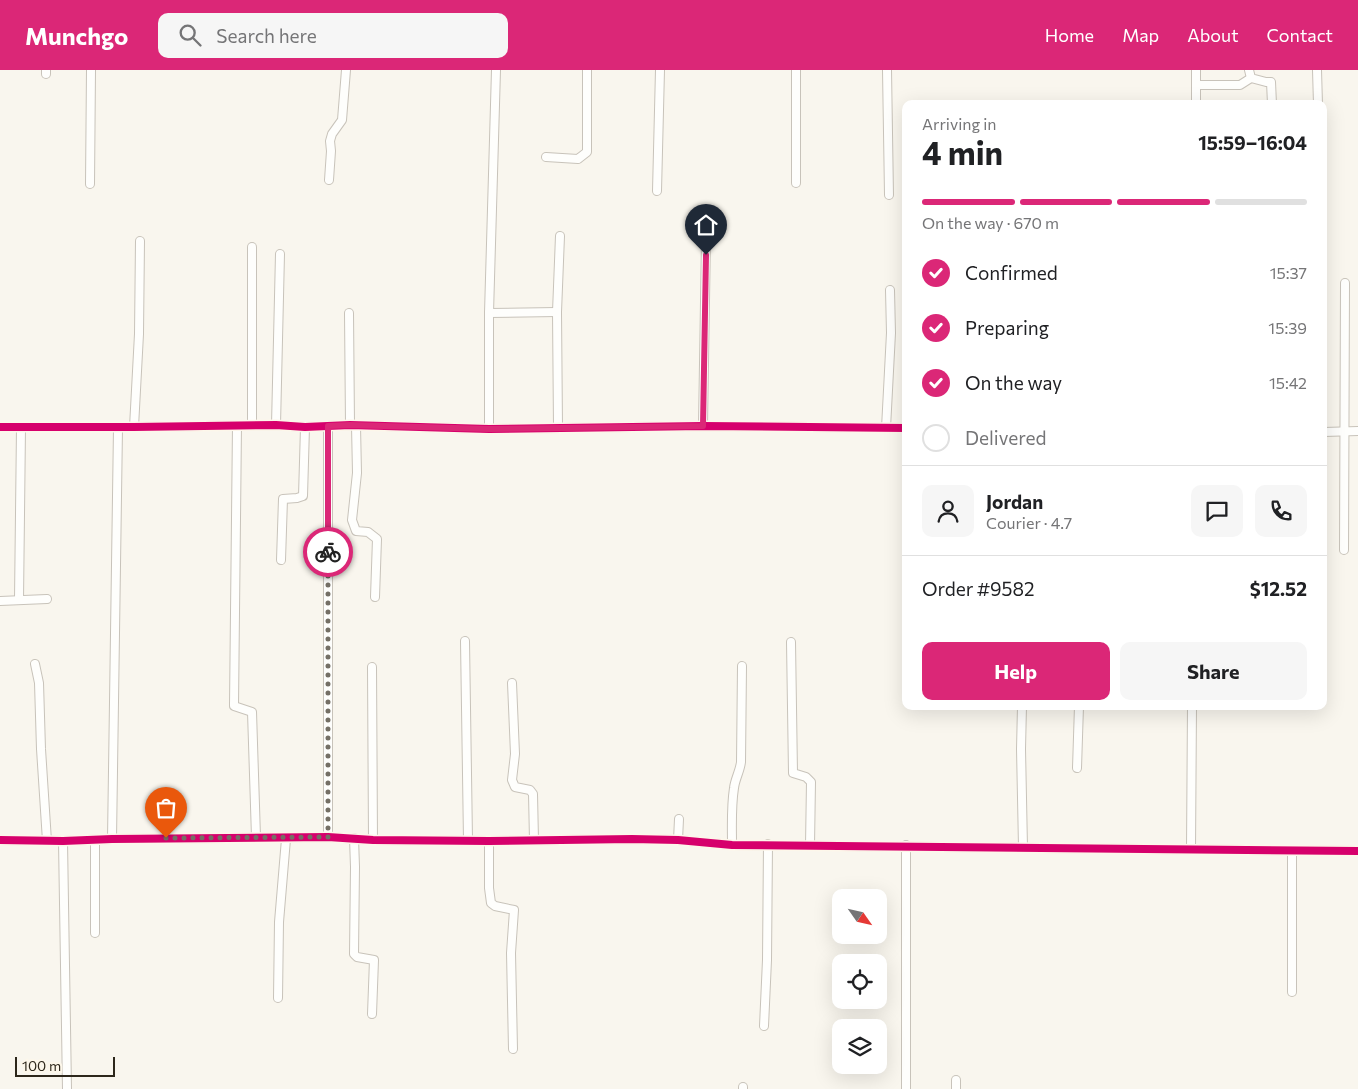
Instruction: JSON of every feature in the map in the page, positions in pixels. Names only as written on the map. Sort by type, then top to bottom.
[{"type":"street","points":[[90,184],[91,70]]},
{"type":"street","points":[[329,180],[330,141],[332,134],[342,120],[346,70]]},
{"type":"street","points":[[489,429],[489,313],[496,70]]},
{"type":"street","points":[[546,157],[578,159],[587,152],[587,70]]},
{"type":"street","points":[[657,191],[660,70]]},
{"type":"street","points":[[796,70],[796,183]]},
{"type":"street","points":[[887,70],[889,195]]},
{"type":"street","points":[[1196,70],[1196,100]]},
{"type":"street","points":[[1317,70],[1318,100]]},
{"type":"street","points":[[1196,85],[1240,85],[1250,74],[1266,82],[1271,82],[1272,100]]},
{"type":"street","points":[[558,428],[557,312],[560,236]]},
{"type":"street","points":[[703,426],[706,239]]},
{"type":"street","points":[[134,428],[139,334],[140,241]]},
{"type":"street","points":[[252,247],[252,425]]},
{"type":"street","points":[[276,424],[280,254]]},
{"type":"street","points":[[1344,550],[1345,283]]},
{"type":"street","points":[[886,428],[891,333],[890,290]]},
{"type":"street","points":[[489,313],[557,312]]},
{"type":"street","points":[[349,313],[353,425],[357,473],[352,520],[356,531],[368,532],[377,539],[375,597]]},
{"type":"street","points":[[0,428],[134,428],[276,424],[305,427],[353,425],[489,429],[703,426],[902,428]]},
{"type":"street","points":[[238,425],[234,706],[252,712],[256,837]]},
{"type":"street","points":[[328,426],[328,837]]},
{"type":"street","points":[[281,560],[283,499],[302,496],[305,427]]},
{"type":"street","points":[[19,600],[21,428]]},
{"type":"street","points":[[112,839],[118,428]]},
{"type":"street","points":[[1327,432],[1358,431]]},
{"type":"street","points":[[0,601],[47,599]]},
{"type":"street","points":[[465,641],[468,840]]},
{"type":"street","points":[[791,642],[793,774],[806,777],[811,782],[810,845]]},
{"type":"street","points":[[35,664],[39,683],[47,841]]},
{"type":"street","points":[[732,845],[732,802],[741,762],[742,666]]},
{"type":"street","points":[[372,667],[374,840]]},
{"type":"street","points":[[512,683],[515,754],[512,780],[515,787],[530,790],[532,794],[534,840]]},
{"type":"street","points":[[1022,710],[1023,847]]},
{"type":"street","points":[[1077,768],[1078,710]]},
{"type":"street","points":[[1191,849],[1192,710]]},
{"type":"street","points":[[678,819],[678,840]]},
{"type":"street","points":[[0,840],[63,841],[328,837],[374,840],[490,841],[678,840],[732,845],[1358,850]]},
{"type":"street","points":[[278,998],[279,922],[286,838]]},
{"type":"street","points":[[354,838],[356,867],[354,954],[374,960],[372,1014]]},
{"type":"street","points":[[95,933],[96,840]]},
{"type":"street","points":[[63,841],[67,1089]]},
{"type":"street","points":[[490,841],[489,888],[491,903],[495,906],[514,910],[512,953],[513,1049]]},
{"type":"street","points":[[764,1026],[768,960],[768,844]]},
{"type":"street","points":[[906,845],[906,1089]]},
{"type":"street","points":[[1292,850],[1292,992]]},
{"type":"street","points":[[956,1080],[956,1089]]},
{"type":"cycle path","points":[[0,427],[276,425],[305,427],[350,425],[489,429],[703,426],[902,428]]},
{"type":"cycle path","points":[[0,840],[63,841],[328,837],[373,840],[489,841],[632,839],[678,840],[732,845],[1358,851]]},
{"type":"way so far","points":[[166,838],[328,837],[330,683],[328,552]]},
{"type":"route","points":[[328,552],[328,426],[489,429],[703,426],[706,255]]}]
